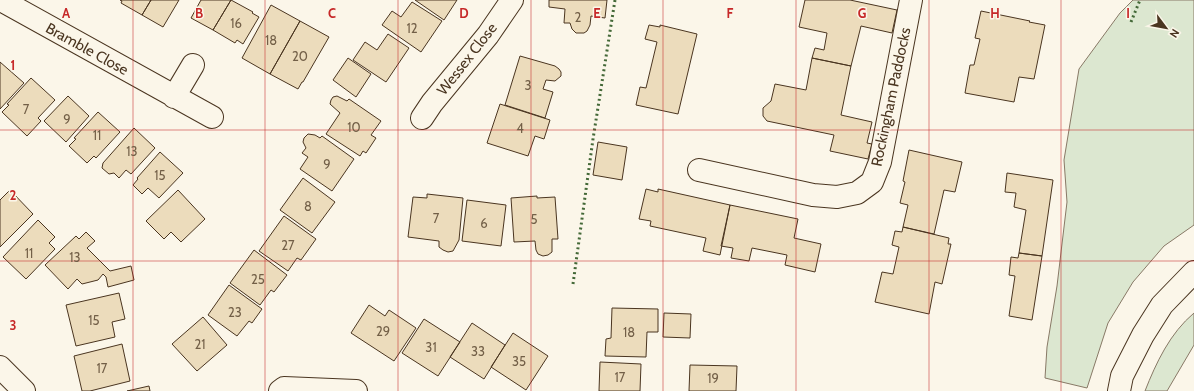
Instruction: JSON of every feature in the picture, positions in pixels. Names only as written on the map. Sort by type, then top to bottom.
[{"type":"street","name":"Bramble Close","points":[[1,0],[212,117]]},
{"type":"street","name":"Wessex Close","points":[[422,118],[432,103],[488,35],[512,0]]},
{"type":"street","name":"Rockingham Paddocks","points":[[699,170],[813,195],[837,197],[858,193],[872,182],[880,162],[911,0]]},
{"type":"street","points":[[174,97],[194,65]]},
{"type":"street","points":[[1119,391],[1122,376],[1143,335],[1162,305],[1190,279]]},
{"type":"street","points":[[0,366],[24,391]]},
{"type":"street","points":[[280,391],[284,388],[356,391]]},
{"type":"green space","points":[[1133,0],[1194,0],[1194,225],[1164,246],[1133,282],[1108,323],[1087,388],[1045,378],[1047,347],[1057,286],[1067,202],[1064,160],[1079,69],[1120,13]]},
{"type":"green space","points":[[1194,313],[1194,345],[1167,391],[1145,391],[1159,359],[1171,339],[1185,321]]},
{"type":"building","points":[[120,0],[151,0],[142,15],[121,3],[122,1]]},
{"type":"building","points":[[151,0],[179,0],[163,27],[142,15]]},
{"type":"building","points":[[201,0],[231,0],[213,30],[191,18]]},
{"type":"building","points":[[231,0],[259,17],[243,44],[237,40],[235,43],[213,30]]},
{"type":"building","points":[[415,0],[457,0],[444,20]]},
{"type":"building","points":[[549,0],[607,0],[605,18],[591,16],[590,25],[587,31],[584,33],[576,33],[572,29],[570,23],[564,23],[565,9],[549,7]]},
{"type":"building","points":[[805,0],[850,0],[897,10],[892,33],[861,26],[851,66],[812,58],[815,48],[824,50],[827,33],[799,27]]},
{"type":"building","points":[[412,2],[442,21],[421,52],[382,25],[392,11],[401,17]]},
{"type":"building","points":[[271,5],[300,21],[270,74],[242,58]]},
{"type":"building","points":[[981,11],[1045,25],[1034,79],[1019,77],[1014,102],[965,93],[970,65],[974,65],[980,39],[975,38]]},
{"type":"building","points":[[300,21],[329,37],[298,89],[270,74]]},
{"type":"building","points":[[649,25],[660,27],[660,25],[697,34],[678,114],[636,105],[640,87],[646,88],[657,42],[645,39]]},
{"type":"building","points":[[388,34],[409,48],[386,82],[353,60],[365,42],[377,50]]},
{"type":"building","points":[[520,56],[555,66],[561,72],[561,76],[555,81],[546,80],[543,89],[553,92],[545,118],[505,105]]},
{"type":"building","points":[[348,58],[371,74],[356,97],[333,80]]},
{"type":"building","points":[[812,58],[851,66],[841,115],[872,122],[867,143],[872,144],[868,159],[830,151],[834,135],[767,121],[763,116],[763,108],[771,101],[775,84],[806,90]]},
{"type":"building","points":[[0,62],[24,83],[0,109]]},
{"type":"building","points":[[31,78],[55,100],[38,118],[41,121],[27,136],[2,112],[9,105],[7,104]]},
{"type":"building","points":[[68,96],[89,116],[66,142],[44,121]]},
{"type":"building","points":[[337,96],[347,101],[349,99],[381,121],[371,135],[376,138],[366,153],[363,151],[360,156],[326,134],[340,113],[330,104],[333,97]]},
{"type":"building","points":[[500,104],[550,120],[544,139],[535,136],[528,156],[487,143]]},
{"type":"building","points":[[98,112],[120,132],[96,158],[94,156],[87,163],[69,146],[76,139],[74,138]]},
{"type":"building","points":[[134,128],[155,148],[131,174],[126,170],[119,178],[114,173],[109,174],[102,168],[103,163]]},
{"type":"building","points":[[308,134],[315,135],[320,138],[322,136],[354,159],[332,191],[300,169],[308,157],[302,153],[306,148],[303,142],[304,138]]},
{"type":"building","points":[[598,142],[627,147],[622,180],[593,175]]},
{"type":"building","points":[[909,150],[962,162],[955,192],[944,190],[934,234],[903,227],[908,205],[900,203],[905,182],[903,181]]},
{"type":"building","points":[[160,152],[183,173],[159,198],[148,188],[142,194],[133,185],[138,179],[137,178]]},
{"type":"building","points":[[1007,173],[1053,180],[1042,256],[1019,253],[1026,210],[1014,207],[1016,193],[1005,192]]},
{"type":"building","points":[[303,178],[335,202],[312,233],[280,210]]},
{"type":"building","points":[[646,189],[658,192],[658,189],[730,205],[720,255],[703,251],[706,238],[650,226],[651,221],[639,219]]},
{"type":"building","points":[[10,190],[33,214],[0,247],[0,200]]},
{"type":"building","points":[[178,190],[205,219],[181,242],[171,232],[164,239],[146,221]]},
{"type":"building","points":[[427,194],[463,198],[459,240],[453,251],[448,252],[443,250],[439,247],[439,241],[408,237],[413,197],[427,198]]},
{"type":"building","points":[[537,196],[537,198],[555,197],[558,239],[552,239],[552,252],[543,256],[538,254],[535,241],[514,242],[511,198]]},
{"type":"building","points":[[467,200],[506,205],[501,246],[462,241]]},
{"type":"building","points":[[730,205],[798,219],[794,238],[821,244],[815,272],[785,265],[787,255],[752,248],[749,261],[731,258],[733,248],[721,246]]},
{"type":"building","points":[[284,216],[316,239],[301,260],[297,258],[288,271],[259,251]]},
{"type":"building","points":[[38,220],[55,237],[49,243],[55,249],[26,279],[3,257]]},
{"type":"building","points":[[903,227],[949,238],[948,244],[951,244],[942,284],[935,282],[929,314],[875,302],[882,272],[893,274],[899,247],[892,245],[895,231],[902,232]]},
{"type":"building","points":[[86,232],[95,241],[87,248],[110,271],[131,266],[134,280],[108,287],[106,277],[103,274],[98,280],[82,284],[77,279],[68,289],[45,265],[76,236],[79,239]]},
{"type":"building","points":[[254,250],[287,275],[274,292],[271,290],[260,305],[230,283]]},
{"type":"building","points":[[1019,253],[1042,256],[1032,320],[1009,316],[1015,276],[1009,275],[1011,257],[1018,258]]},
{"type":"building","points":[[229,285],[262,309],[252,323],[249,321],[237,336],[208,315]]},
{"type":"building","points":[[119,293],[125,319],[112,322],[115,337],[76,346],[66,305]]},
{"type":"building","points":[[369,305],[385,316],[389,310],[416,328],[394,361],[351,333]]},
{"type":"building","points":[[612,308],[658,309],[658,332],[647,332],[646,357],[605,356],[606,339],[611,338]]},
{"type":"building","points":[[664,313],[691,314],[690,338],[663,337]]},
{"type":"building","points":[[203,317],[227,345],[197,371],[172,344]]},
{"type":"building","points":[[424,319],[460,342],[438,376],[402,353]]},
{"type":"building","points":[[472,323],[505,345],[484,379],[450,357]]},
{"type":"building","points":[[513,333],[548,356],[526,390],[491,367]]},
{"type":"building","points":[[122,344],[130,381],[90,391],[82,391],[74,356]]},
{"type":"building","points":[[600,362],[641,364],[640,391],[599,391]]},
{"type":"building","points":[[690,365],[737,366],[736,391],[689,391]]},
{"type":"building","points":[[149,386],[150,391],[127,391]]},
{"type":"hedge","points":[[573,284],[593,139],[615,0]]},
{"type":"hedge","points":[[1131,22],[1140,0]]}]
